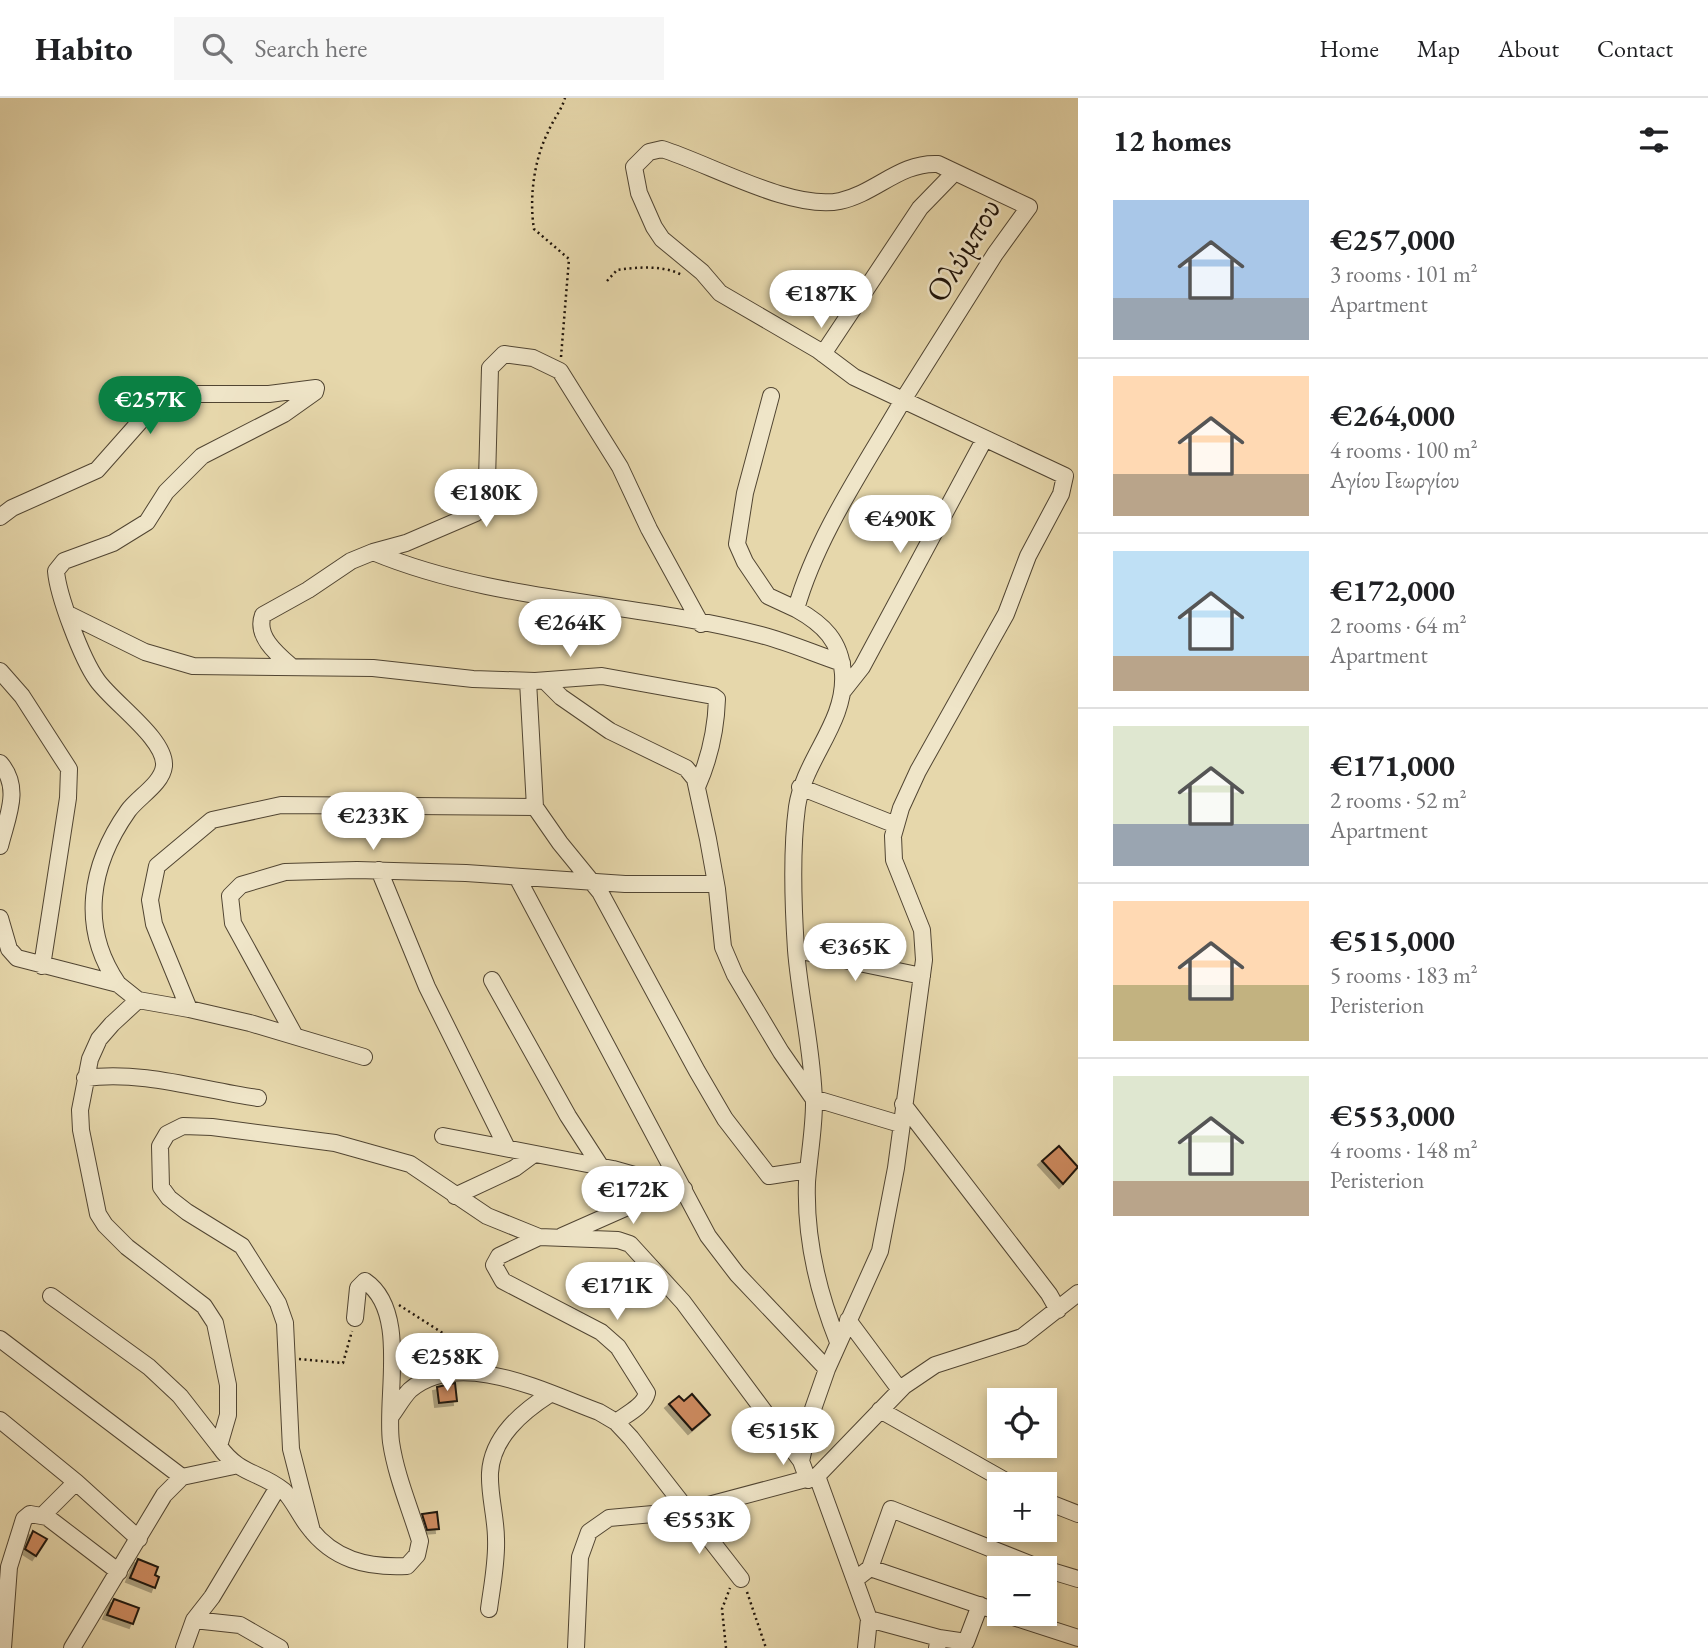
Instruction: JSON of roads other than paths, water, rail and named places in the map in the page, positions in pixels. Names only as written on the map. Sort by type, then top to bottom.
[{"type":"street","points":[[802,1461],[813,1409],[827,1369],[880,1251],[896,1168],[922,976],[922,930],[894,860],[896,825],[918,771],[1006,614],[1028,556],[1061,494],[1065,476],[854,377],[823,354],[720,293],[702,272],[662,239],[639,193],[634,167],[639,159],[662,149],[812,202],[853,197],[875,189],[897,172],[921,163],[937,164],[954,173]]},
{"type":"street","name":"Ολύμπου","points":[[823,354],[920,208],[954,173],[1029,207],[995,254],[904,400]]},
{"type":"street","points":[[292,667],[277,654],[261,630],[262,615],[309,590],[351,561],[455,523],[476,513],[480,508],[487,480],[490,368],[495,360],[505,354],[520,355],[560,371],[620,467],[649,529],[701,624]]},
{"type":"street","points":[[0,517],[12,508],[97,470],[159,400],[172,394],[269,394],[316,388],[315,392],[284,414],[202,456],[166,492],[147,522],[113,543],[64,561],[56,571],[57,589],[96,679],[160,747],[164,764],[162,774],[128,810],[95,875],[94,905],[98,942],[118,984]]},
{"type":"street","points":[[771,396],[745,493],[737,544],[745,562],[768,596],[818,621],[829,632],[842,663],[843,691],[840,706],[800,787],[797,810],[796,950],[813,1098],[807,1216],[824,1307],[838,1342]]},
{"type":"street","points":[[796,610],[803,583],[820,549],[904,400]]},
{"type":"street","points":[[843,691],[862,667],[984,440]]},
{"type":"street","points":[[373,552],[420,570],[456,579],[761,635],[842,663]]},
{"type":"street","points":[[68,614],[145,652],[193,666],[373,668],[473,680],[545,681],[602,676],[713,696],[717,699],[714,732],[697,787]]},
{"type":"street","points":[[0,671],[22,696],[69,769],[70,783],[42,966]]},
{"type":"street","points":[[528,681],[535,807],[560,844],[593,882],[614,914],[654,996],[696,1071],[725,1119],[761,1169],[769,1175],[808,1170]]},
{"type":"street","points":[[545,681],[561,697],[610,731],[686,768],[697,787],[716,884],[723,947],[735,975],[781,1052],[813,1098],[900,1124]]},
{"type":"street","points":[[0,763],[11,778],[14,791],[0,846]]},
{"type":"street","points":[[800,787],[896,825]]},
{"type":"street","points":[[189,1009],[154,925],[150,900],[157,866],[212,820],[245,810],[281,806],[535,807]]},
{"type":"street","points":[[295,1036],[233,923],[230,896],[241,885],[285,872],[379,870],[593,882],[716,884]]},
{"type":"street","points":[[379,870],[427,987],[508,1148]]},
{"type":"street","points":[[517,877],[708,1236],[737,1274],[827,1369]]},
{"type":"street","points":[[0,918],[9,949],[17,958],[118,984],[138,1000],[189,1009],[365,1057]]},
{"type":"street","points":[[796,950],[922,976]]},
{"type":"street","points":[[492,980],[568,1116],[601,1167]]},
{"type":"street","points":[[138,1000],[99,1039],[85,1078],[79,1119],[98,1214],[127,1247],[204,1306],[215,1323],[228,1405],[219,1446]]},
{"type":"street","points":[[85,1078],[112,1074],[148,1078],[258,1098]]},
{"type":"street","points":[[903,1104],[1049,1294],[1058,1310]]},
{"type":"street","points":[[312,1531],[291,1449],[289,1358],[285,1323],[278,1303],[242,1246],[187,1212],[169,1198],[161,1187],[160,1146],[167,1134],[183,1126],[212,1127],[335,1143],[410,1164],[487,1216],[539,1237],[618,1240],[630,1244],[683,1301],[813,1478],[856,1579],[869,1619],[866,1648]]},
{"type":"street","points":[[443,1136],[601,1167],[680,1187]]},
{"type":"street","points":[[455,1196],[516,1168],[534,1154]]},
{"type":"street","points":[[557,1238],[680,1187]]},
{"type":"street","points":[[539,1237],[499,1256],[494,1265],[496,1272],[503,1281],[578,1318],[618,1346],[647,1393],[646,1399],[616,1422]]},
{"type":"street","points":[[51,1296],[149,1367],[180,1396],[234,1465],[286,1493],[312,1531],[341,1558],[363,1564],[407,1566],[417,1555],[420,1541],[395,1462],[391,1416],[392,1337],[382,1300],[374,1287],[362,1282],[358,1288],[355,1318]]},
{"type":"street","points":[[576,1648],[580,1557],[589,1532],[609,1518],[686,1511],[813,1478],[900,1390],[935,1365],[1022,1336],[1078,1293]]},
{"type":"street","points":[[848,1320],[900,1390]]},
{"type":"street","points":[[0,1339],[182,1477]]},
{"type":"street","points":[[391,1416],[409,1391],[426,1380],[451,1372],[461,1372],[486,1373],[550,1394],[616,1422],[741,1580]]},
{"type":"street","points":[[489,1609],[496,1538],[490,1473],[496,1450],[505,1433],[524,1411],[550,1394]]},
{"type":"street","points":[[880,1410],[990,1472]]},
{"type":"street","points":[[0,1420],[76,1482],[139,1539]]},
{"type":"street","points":[[72,1648],[164,1495],[182,1477],[234,1465]]},
{"type":"street","points":[[45,1513],[76,1482]]},
{"type":"street","points":[[184,1648],[194,1620],[212,1597],[278,1487]]},
{"type":"street","points":[[1057,1506],[1078,1514]]},
{"type":"street","points":[[856,1579],[870,1568],[891,1508],[1011,1556]]},
{"type":"street","points":[[3,1648],[9,1567],[24,1518],[30,1514],[47,1517],[119,1573]]},
{"type":"street","points":[[870,1568],[987,1608]]},
{"type":"street","points":[[1057,1573],[1078,1579]]},
{"type":"street","points":[[869,1619],[938,1643],[966,1642],[980,1605]]},
{"type":"street","points":[[194,1620],[240,1625],[279,1648]]},
{"type":"street","points":[[1042,1626],[1078,1638]]}]
